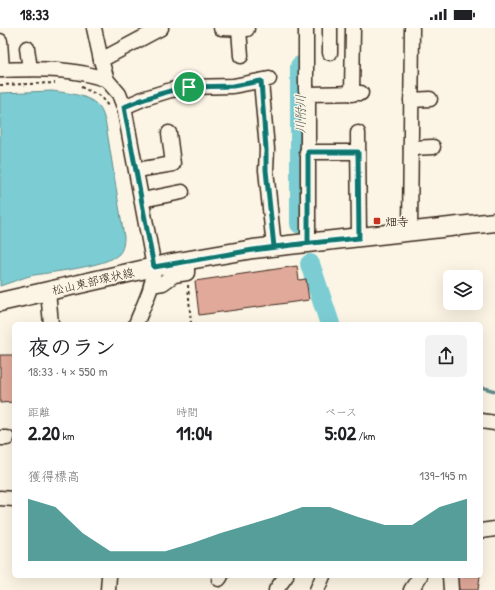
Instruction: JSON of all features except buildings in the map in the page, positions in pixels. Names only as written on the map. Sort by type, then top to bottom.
[{"type":"main road","name":"松山東部環状線","points":[[0,302],[154,267],[187,267],[274,247],[495,222]]},
{"type":"street","points":[[94,28],[107,80],[119,94],[124,107],[154,267],[154,275],[151,285],[137,322]]},
{"type":"street","points":[[221,28],[243,29],[241,56]]},
{"type":"street","points":[[306,28],[306,90],[308,94],[308,243]]},
{"type":"street","points":[[330,28],[330,52]]},
{"type":"street","points":[[308,94],[357,94],[354,28]]},
{"type":"street","points":[[410,232],[412,28]]},
{"type":"street","points":[[101,60],[152,30]]},
{"type":"street","points":[[0,41],[1,70],[64,69],[94,74],[107,80]]},
{"type":"street","points":[[27,48],[30,69]]},
{"type":"street","points":[[124,107],[145,98],[171,90],[189,87],[233,86],[265,80],[266,170],[274,247]]},
{"type":"street","points":[[411,100],[430,99]]},
{"type":"street","points":[[137,170],[173,164],[169,133]]},
{"type":"street","points":[[358,133],[359,238]]},
{"type":"street","points":[[411,148],[433,147]]},
{"type":"street","points":[[308,152],[358,152]]},
{"type":"street","points":[[142,200],[182,192]]},
{"type":"street","points":[[151,285],[163,283],[187,267]]},
{"type":"street","points":[[48,291],[51,322]]},
{"type":"street","points":[[483,421],[495,424]]},
{"type":"street","points":[[0,498],[12,499]]},
{"type":"street","points":[[483,531],[495,529]]},
{"type":"street","points":[[108,590],[109,578]]},
{"type":"street","points":[[276,590],[285,578]]},
{"type":"street","points":[[317,590],[322,578]]},
{"type":"street","points":[[411,590],[419,578]]},
{"type":"street","points":[[450,578],[451,590]]},
{"type":"path","points":[[0,85],[62,83]]},
{"type":"path","points":[[75,86],[82,87],[100,96],[108,104],[111,110]]},
{"type":"path","points":[[187,267],[191,322]]},
{"type":"water","points":[[52,91],[87,98],[98,106],[102,112],[106,125],[124,237],[123,246],[119,254],[112,259],[90,266],[29,276],[0,286],[0,93]]},
{"type":"waterway","name":"川附川","points":[[300,66],[300,224]]},
{"type":"waterway","name":"川附川","points":[[310,264],[329,322]]},
{"type":"waterway","points":[[483,388],[495,391]]},
{"type":"place","name":"畑寺","points":[[377,221]]},
{"type":"route","points":[[189,87],[171,90],[145,98],[124,107],[154,267],[172,262],[308,243],[308,152],[358,152],[359,238],[308,243],[274,247],[266,170],[261,81],[233,86],[189,87]]}]
